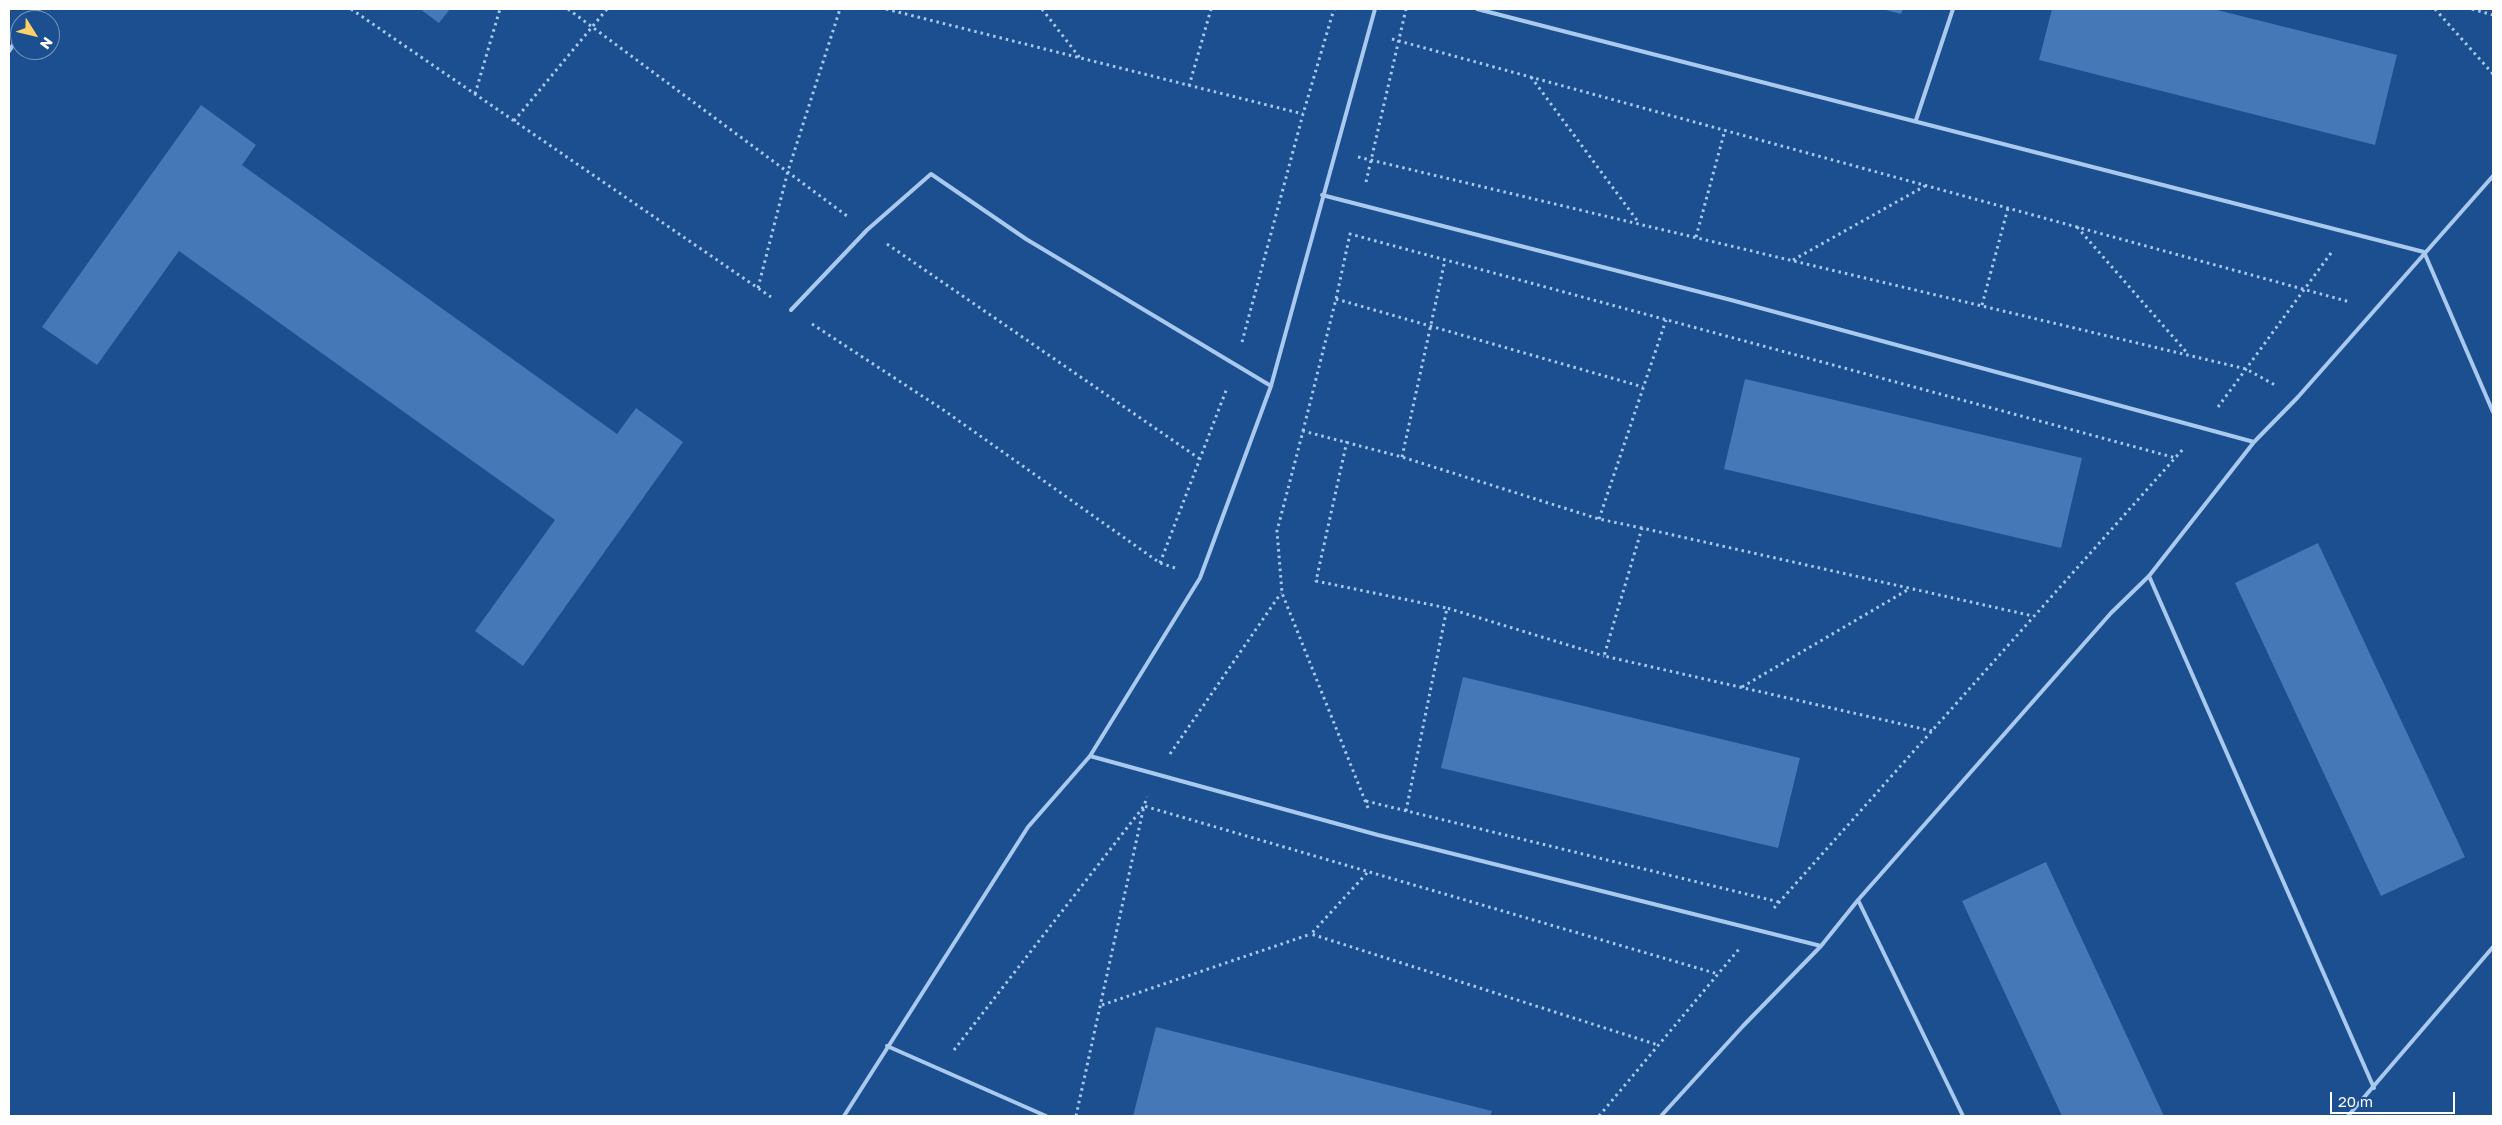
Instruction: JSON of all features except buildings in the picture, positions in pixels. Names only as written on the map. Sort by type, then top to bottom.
[{"type":"lane","points":[[844,1116],[1028,827],[1090,756],[1200,578],[1271,386],[1322,195],[1375,9]]},
{"type":"lane","points":[[1476,9],[1916,120],[2424,252]]},
{"type":"lane","points":[[1916,120],[1953,9]]},
{"type":"lane","points":[[791,310],[867,230],[931,174],[1026,239],[1271,386]]},
{"type":"lane","points":[[1661,1116],[1743,1026],[1822,946],[1858,900],[2111,613],[2149,576],[2254,442],[2298,397],[2493,176]]},
{"type":"lane","points":[[1322,195],[1732,300],[2254,442]]},
{"type":"lane","points":[[2424,252],[2493,412]]},
{"type":"lane","points":[[2149,576],[2374,1088]]},
{"type":"lane","points":[[1090,756],[1378,835],[1822,946]]},
{"type":"lane","points":[[1858,900],[1963,1116]]},
{"type":"lane","points":[[2348,1116],[2493,947]]},
{"type":"lane","points":[[888,1046],[1046,1116]]},
{"type":"path","points":[[351,9],[758,288],[942,409],[1160,563],[1200,578]]},
{"type":"path","points":[[475,94],[500,9]]},
{"type":"path","points":[[514,121],[607,9]]},
{"type":"path","points":[[758,288],[788,171],[840,9]]},
{"type":"path","points":[[886,9],[1303,114]]},
{"type":"path","points":[[1042,9],[1080,58]]},
{"type":"path","points":[[1189,86],[1211,9]]},
{"type":"path","points":[[1160,563],[1236,365],[1303,114],[1334,9]]},
{"type":"path","points":[[1361,205],[1406,9]]},
{"type":"path","points":[[2435,9],[2493,74]]},
{"type":"path","points":[[2472,9],[2493,15]]},
{"type":"path","points":[[1368,32],[2375,309]]},
{"type":"path","points":[[1530,77],[1639,224]]},
{"type":"path","points":[[1696,237],[1725,130]]},
{"type":"path","points":[[1335,151],[2246,368],[2298,397]]},
{"type":"path","points":[[1792,260],[1925,186]]},
{"type":"path","points":[[1982,305],[2008,208]]},
{"type":"path","points":[[2077,227],[2188,355]]},
{"type":"path","points":[[1599,1116],[1779,902],[2202,428],[2346,232]]},
{"type":"path","points":[[1378,835],[1282,592],[1278,531],[1336,299],[1350,234],[2176,458]]},
{"type":"path","points":[[1402,457],[1445,260]]},
{"type":"path","points":[[1336,299],[1643,386]]},
{"type":"path","points":[[1599,518],[1666,320]]},
{"type":"path","points":[[1303,431],[1402,457],[1599,518],[2034,616]]},
{"type":"path","points":[[1346,441],[1316,580],[1447,608],[1604,656],[1932,731]]},
{"type":"path","points":[[1604,656],[1642,528]]},
{"type":"path","points":[[1742,688],[1910,588]]},
{"type":"path","points":[[1076,1116],[1102,1006],[1144,806],[1156,774],[1282,592]]},
{"type":"path","points":[[1406,811],[1447,608]]},
{"type":"path","points":[[1365,801],[1779,902]]},
{"type":"path","points":[[1144,806],[1718,974]]},
{"type":"path","points":[[939,1069],[1144,806]]},
{"type":"path","points":[[1102,1006],[1311,934],[1368,873]]},
{"type":"path","points":[[1311,934],[1658,1045]]}]
